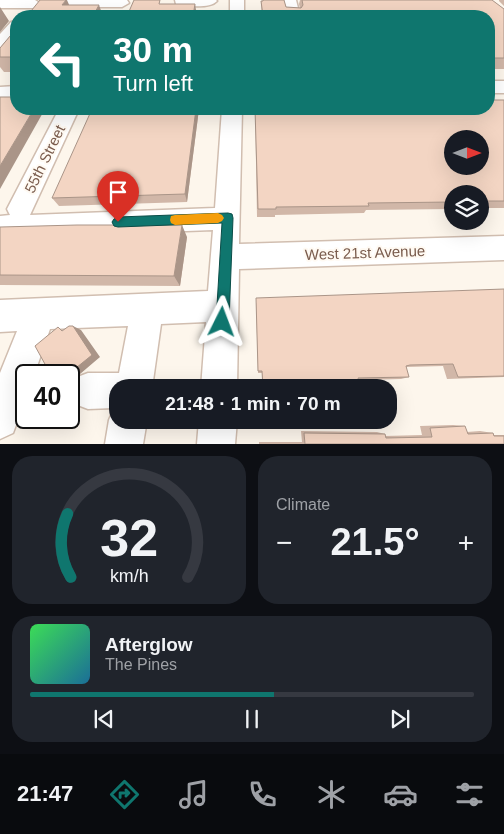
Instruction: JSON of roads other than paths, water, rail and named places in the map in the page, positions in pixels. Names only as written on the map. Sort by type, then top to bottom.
[{"type":"street","points":[[181,1],[210,0]]},
{"type":"street","points":[[55,3],[123,1]]},
{"type":"street","points":[[0,4],[36,2]]},
{"type":"street","points":[[0,44],[10,32]]},
{"type":"street","name":"55th Street","points":[[20,209],[66,115]]},
{"type":"street","points":[[219,379],[232,115]]},
{"type":"street","points":[[0,227],[228,218]]},
{"type":"street","name":"West 21st Avenue","points":[[226,257],[504,248]]},
{"type":"street","points":[[0,316],[223,306]]},
{"type":"street","points":[[136,379],[147,310]]},
{"type":"street","points":[[0,420],[39,314]]},
{"type":"street","points":[[124,444],[126,429]]},
{"type":"street","points":[[216,444],[217,429]]}]
